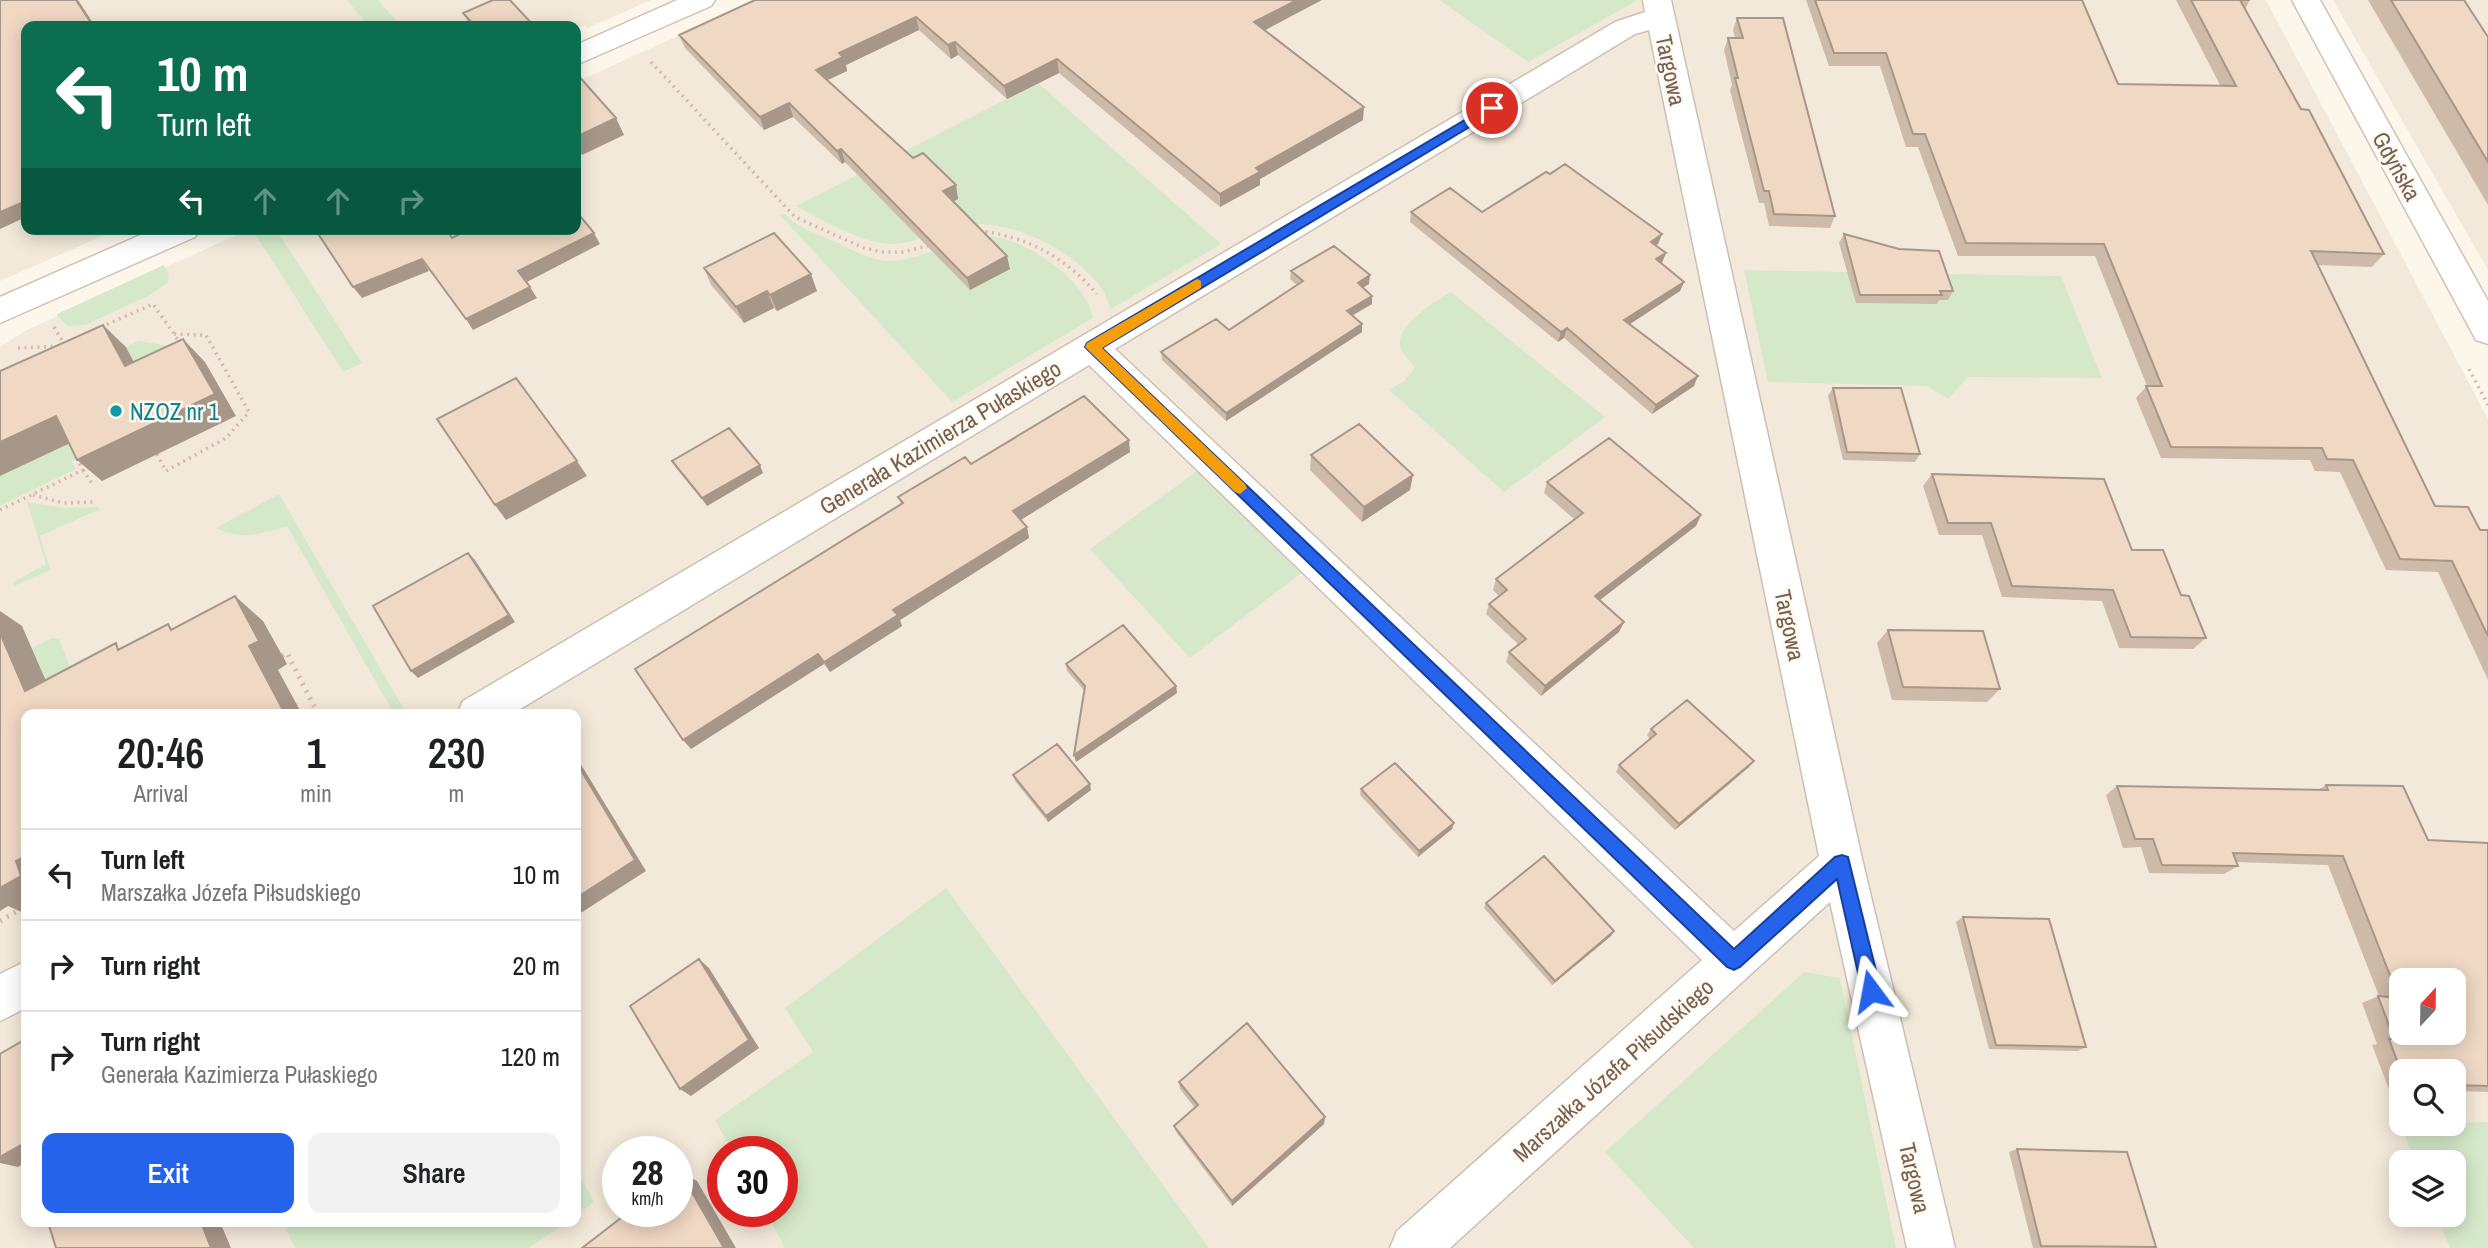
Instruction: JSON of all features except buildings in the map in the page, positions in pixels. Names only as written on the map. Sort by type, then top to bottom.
[{"type":"street","points":[[581,54],[701,0]]},
{"type":"street","name":"Gdyńska","points":[[2306,0],[2488,331]]},
{"type":"street","name":"Generała Kazimierza Pułaskiego","points":[[485,709],[1658,8]]},
{"type":"street","name":"Targowa","points":[[1658,8],[1842,863],[1931,1248]]},
{"type":"street","points":[[0,311],[171,235]]},
{"type":"street","points":[[1107,338],[1734,961]]},
{"type":"street","name":"Marszałka Józefa Piłsudskiego","points":[[1414,1248],[1842,863]]},
{"type":"street","points":[[0,999],[21,986]]},
{"type":"path","points":[[623,34],[794,217],[864,248],[883,252],[904,252],[939,242]]},
{"type":"path","points":[[973,231],[999,231],[1053,255],[1097,292],[1107,338]]},
{"type":"path","points":[[89,332],[153,304],[172,334],[187,350]]},
{"type":"path","points":[[157,454],[166,471],[226,438],[249,412],[206,335],[172,334]]},
{"type":"path","points":[[13,349],[64,344],[76,338]]},
{"type":"path","points":[[64,344],[68,353]]},
{"type":"path","points":[[91,458],[79,464],[93,485]]},
{"type":"path","points":[[0,510],[83,470]]},
{"type":"path","points":[[32,495],[64,503],[96,502]]},
{"type":"path","points":[[282,656],[287,653],[315,709]]},
{"type":"path","points":[[0,921],[21,909]]},
{"type":"shaded area","points":[[0,0],[651,0],[588,28],[585,25],[581,27],[581,21],[21,21],[21,235],[104,235],[0,281]]},
{"type":"shaded area","points":[[758,0],[2266,0],[2488,419],[2488,1248],[0,1248],[0,347],[25,331],[237,235],[581,235],[581,80]]},
{"type":"shaded area","points":[[2333,0],[2488,0],[2488,270],[2414,141]]},
{"type":"green space","points":[[347,0],[378,0],[397,21],[364,21]]},
{"type":"green space","points":[[1439,0],[1636,0],[1636,1],[1528,62]]},
{"type":"green space","points":[[1038,83],[1221,244],[1111,309],[1105,294],[1078,264],[1040,240],[1018,231],[976,224],[957,226],[899,244],[880,243],[842,230],[796,206]]},
{"type":"green space","points":[[785,214],[806,229],[865,255],[886,261],[915,257],[978,236],[1012,242],[1048,260],[1064,273],[1088,303],[1093,318],[952,402],[780,215]]},
{"type":"green space","points":[[256,235],[280,235],[362,363],[343,372]]},
{"type":"green space","points":[[164,265],[169,276],[168,282],[150,295],[85,325],[68,326],[57,316],[57,314]]},
{"type":"green space","points":[[1744,270],[2061,276],[2102,378],[1968,377],[1948,399],[1927,386],[1768,382]]},
{"type":"green space","points":[[1451,292],[1605,417],[1504,492],[1389,390],[1404,381],[1415,368],[1401,349],[1403,332],[1417,316]]},
{"type":"green space","points":[[139,341],[177,347],[148,389],[126,347]]},
{"type":"green space","points":[[81,438],[89,454],[72,462],[76,469],[0,506],[0,476]]},
{"type":"green space","points":[[1200,469],[1304,571],[1190,658],[1090,549]]},
{"type":"green space","points":[[279,494],[404,709],[391,709],[287,526],[260,534],[243,535],[216,528]]},
{"type":"green space","points":[[27,502],[62,508],[100,509],[40,536],[50,570],[14,586],[14,582],[46,564]]},
{"type":"green space","points":[[52,638],[59,639],[71,669],[61,709],[58,709],[32,648]]},
{"type":"green space","points":[[946,888],[1209,1248],[785,1248],[774,1227],[798,1227],[798,1136],[724,1136],[715,1120],[813,1052],[785,1008]]},
{"type":"green space","points":[[1804,972],[1840,978],[1896,1248],[1694,1248],[1605,1152]]},
{"type":"green space","points":[[2488,1122],[2488,1248],[2450,1248],[2442,1227],[2466,1227],[2466,1150],[2410,1150],[2405,1136],[2466,1136],[2466,1123]]},
{"type":"green space","points":[[581,1178],[594,1202],[581,1211]]},
{"type":"green space","points":[[285,1227],[560,1227],[529,1248],[295,1248]]},
{"type":"slow traffic","points":[[1197,284],[1092,347],[1240,488]]},
{"type":"place","name":"NZOZ nr 1","points":[[116,411]]},
{"type":"route","points":[[1492,108],[1092,347],[1734,961],[1842,863],[1871,991]]}]
